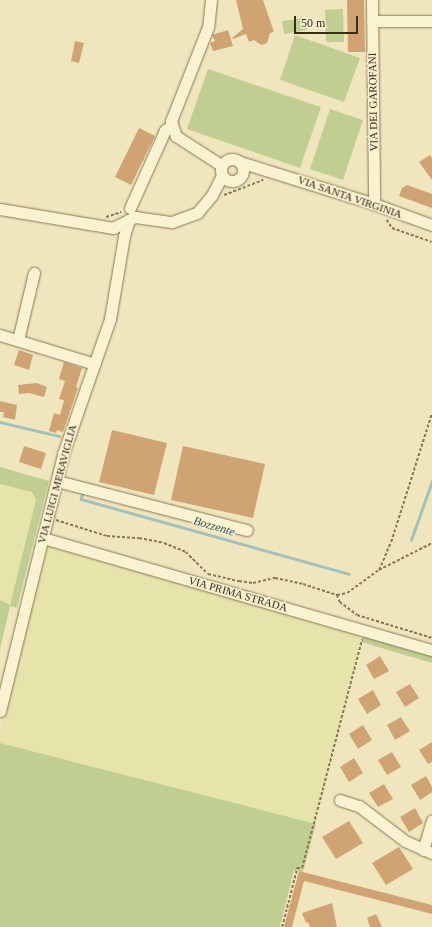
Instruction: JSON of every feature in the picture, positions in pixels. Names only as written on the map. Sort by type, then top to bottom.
[{"type":"street","points":[[211,0],[208,27],[196,62],[174,107],[171,126],[180,139],[229,175]]},
{"type":"street","name":"VIA DEI GAROFANI","points":[[372,0],[374,204]]},
{"type":"street","points":[[372,21],[432,21]]},
{"type":"street","name":"VIA LUIGI MERAVIGLIA","points":[[0,711],[71,430],[95,364],[112,306],[127,213],[165,130],[171,126]]},
{"type":"street","points":[[113,228],[127,213],[139,217],[172,222],[181,221],[197,213],[217,195],[229,175],[230,158],[240,162],[243,169],[229,175]]},
{"type":"street","name":"VIA SANTA VIRGINIA","points":[[240,162],[266,176]]},
{"type":"street","name":"VIA SANTA VIRGINIA","points":[[229,175],[286,175],[432,225]]},
{"type":"street","points":[[0,209],[113,228],[124,236]]},
{"type":"street","points":[[18,340],[34,273]]},
{"type":"street","points":[[0,335],[95,364]]},
{"type":"street","points":[[57,481],[247,530]]},
{"type":"street","name":"VIA PRIMA STRADA","points":[[43,538],[432,650]]},
{"type":"street","points":[[340,800],[359,806],[405,841],[428,852],[432,820]]},
{"type":"path","points":[[217,195],[266,176]]},
{"type":"path","points":[[104,218],[127,213]]},
{"type":"path","points":[[386,218],[392,228],[432,242]]},
{"type":"path","points":[[379,570],[391,542],[432,413]]},
{"type":"path","points":[[53,519],[107,536],[138,538],[164,543],[186,552],[208,574],[253,582],[275,578],[337,595],[347,593],[379,570],[432,543]]},
{"type":"path","points":[[337,595],[340,602],[357,615],[432,638]]},
{"type":"path","points":[[282,927],[297,868],[302,868],[363,635]]},
{"type":"shaded area","points":[[0,484],[32,492],[36,500],[10,605],[0,600]]},
{"type":"shaded area","points":[[46,544],[363,635],[316,824],[0,743],[0,733]]},
{"type":"green space","points":[[343,9],[344,42],[326,42],[325,10]]},
{"type":"green space","points":[[305,18],[307,30],[284,34],[282,21]]},
{"type":"green space","points":[[295,35],[360,58],[344,102],[280,80]]},
{"type":"green space","points":[[208,69],[321,107],[300,168],[187,129]]},
{"type":"green space","points":[[330,109],[363,120],[343,180],[310,169]]},
{"type":"green space","points":[[0,467],[49,481],[17,608],[10,606],[0,649],[0,600],[10,605],[36,500],[32,492],[0,484]]},
{"type":"green space","points":[[363,635],[432,655],[432,663],[361,642]]},
{"type":"green space","points":[[0,743],[316,824],[303,872],[294,870],[280,927],[0,927]]},
{"type":"building","points":[[236,0],[263,0],[274,32],[270,33],[267,43],[261,45],[254,40],[249,42],[246,34],[233,39],[232,38],[243,29]]},
{"type":"building","points":[[347,0],[364,0],[365,52],[348,52]]},
{"type":"building","points":[[228,30],[233,46],[213,51],[210,43],[215,41],[212,35]]},
{"type":"building","points":[[75,41],[84,43],[79,63],[71,61]]},
{"type":"building","points":[[139,128],[155,136],[131,185],[115,177]]},
{"type":"building","points":[[430,155],[432,158],[432,180],[419,162]]},
{"type":"building","points":[[407,185],[432,194],[432,208],[399,196],[402,188]]},
{"type":"building","points":[[19,350],[33,355],[29,370],[14,365]]},
{"type":"building","points":[[64,362],[82,368],[76,387],[78,388],[63,432],[57,430],[56,433],[49,431],[54,413],[60,415],[64,400],[59,399],[65,381],[59,379]]},
{"type":"building","points":[[37,383],[47,387],[44,397],[29,393],[19,394],[18,385]]},
{"type":"building","points":[[0,401],[17,405],[15,420],[3,417],[4,412],[0,412]]},
{"type":"building","points":[[112,430],[167,443],[154,495],[99,482]]},
{"type":"building","points":[[24,446],[46,453],[41,469],[19,462]]},
{"type":"building","points":[[183,446],[265,464],[253,518],[171,500]]},
{"type":"building","points":[[380,656],[389,671],[374,679],[366,665]]},
{"type":"building","points":[[410,684],[419,698],[405,707],[396,692]]},
{"type":"building","points":[[373,690],[381,705],[367,714],[358,699]]},
{"type":"building","points":[[401,717],[410,731],[395,740],[387,725]]},
{"type":"building","points":[[363,725],[372,740],[358,749],[349,734]]},
{"type":"building","points":[[432,742],[432,762],[428,764],[419,750]]},
{"type":"building","points":[[392,752],[401,767],[387,775],[378,760]]},
{"type":"building","points":[[354,758],[363,773],[349,782],[340,767]]},
{"type":"building","points":[[426,776],[432,787],[432,792],[420,800],[411,785]]},
{"type":"building","points":[[384,784],[393,799],[378,807],[369,793]]},
{"type":"building","points":[[415,808],[423,823],[409,832],[400,817]]},
{"type":"building","points":[[349,821],[363,843],[336,859],[322,837]]},
{"type":"building","points":[[399,847],[413,869],[386,885],[372,863]]},
{"type":"building","points":[[299,871],[432,905],[432,914],[304,881],[292,927],[284,927]]},
{"type":"building","points":[[332,903],[337,927],[310,927],[308,922],[306,923],[302,913]]},
{"type":"building","points":[[376,914],[382,927],[370,927],[367,918]]},
{"type":"waterway","name":"Bozzente","points":[[0,422],[59,436]]},
{"type":"waterway","name":"Bozzente","points":[[411,540],[432,481]]},
{"type":"waterway","name":"Bozzente","points":[[83,493],[81,499],[349,574]]}]
